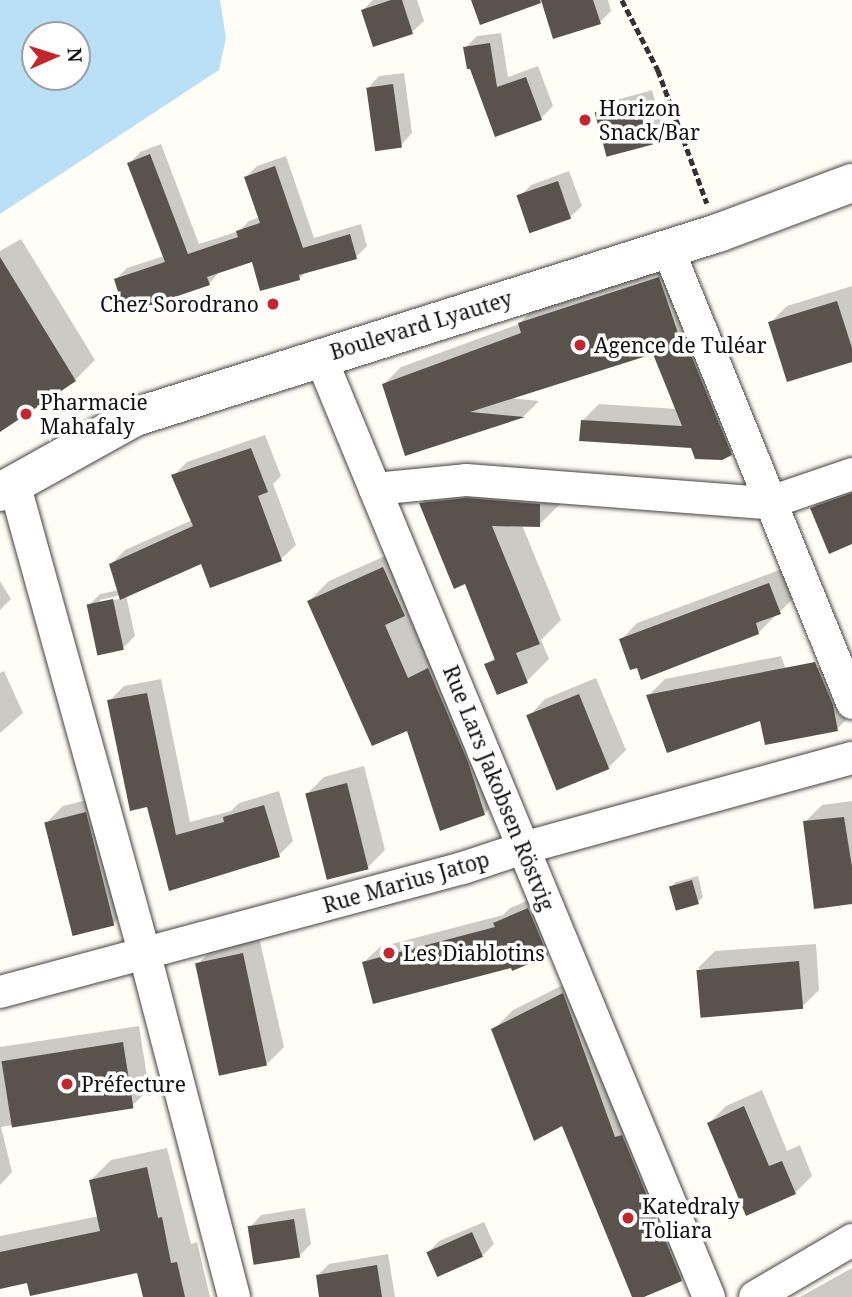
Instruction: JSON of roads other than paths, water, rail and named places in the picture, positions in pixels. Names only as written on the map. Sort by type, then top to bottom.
[{"type":"street","name":"Boulevard Lyautey","points":[[7,488],[135,417],[320,356],[719,233],[852,183]]},
{"type":"street","points":[[668,248],[768,503],[852,703]]},
{"type":"street","name":"Rue Lars Jakobsen Röstvig","points":[[320,356],[709,1297]]},
{"type":"street","points":[[375,489],[466,480],[768,503],[852,474]]},
{"type":"street","points":[[7,488],[145,955],[234,1297]]},
{"type":"street","name":"Rue Marius Jatop","points":[[0,992],[463,868],[523,848],[852,758]]},
{"type":"street","points":[[755,1297],[852,1240]]},
{"type":"water","points":[[0,0],[220,0],[226,38],[219,70],[0,214]]},
{"type":"place","name":"Horizon Snack/Bar","points":[[585,120]]},
{"type":"place","name":"Chez Sorodrano","points":[[273,304]]},
{"type":"place","name":"Agence de Tuléar","points":[[580,345]]},
{"type":"place","name":"Pharmacie Mahafaly","points":[[26,414]]},
{"type":"place","name":"Les Diablotins","points":[[389,953]]},
{"type":"place","name":"Préfecture","points":[[67,1084]]},
{"type":"place","name":"Katedraly Toliara","points":[[628,1218]]}]
